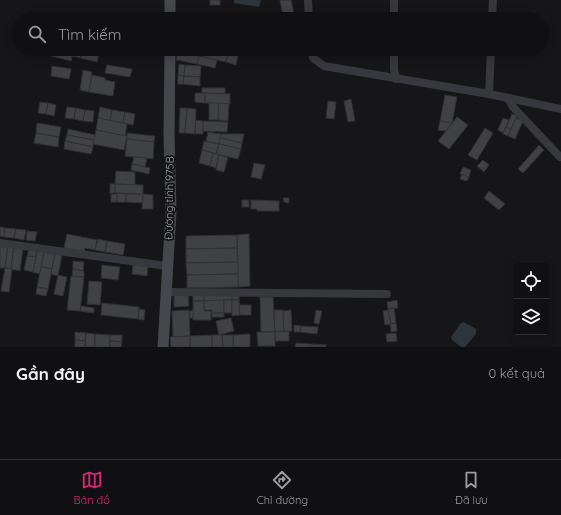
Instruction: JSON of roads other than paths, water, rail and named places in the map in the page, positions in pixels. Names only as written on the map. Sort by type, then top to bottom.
[{"type":"main road","points":[[170,0],[170,12]]},
{"type":"main road","name":"Đường tỉnh 975B","points":[[163,347],[171,211],[169,128],[170,56]]},
{"type":"street","points":[[308,0],[309,12]]},
{"type":"street","points":[[394,0],[394,12]]},
{"type":"street","points":[[492,12],[493,0]]},
{"type":"street","points":[[313,56],[313,58],[324,66],[489,94],[561,109]]},
{"type":"street","points":[[394,56],[396,79]]},
{"type":"street","points":[[489,94],[491,56]]},
{"type":"street","points":[[508,98],[513,107],[560,157]]},
{"type":"street","points":[[0,243],[167,266]]},
{"type":"street","points":[[166,292],[388,294]]}]
